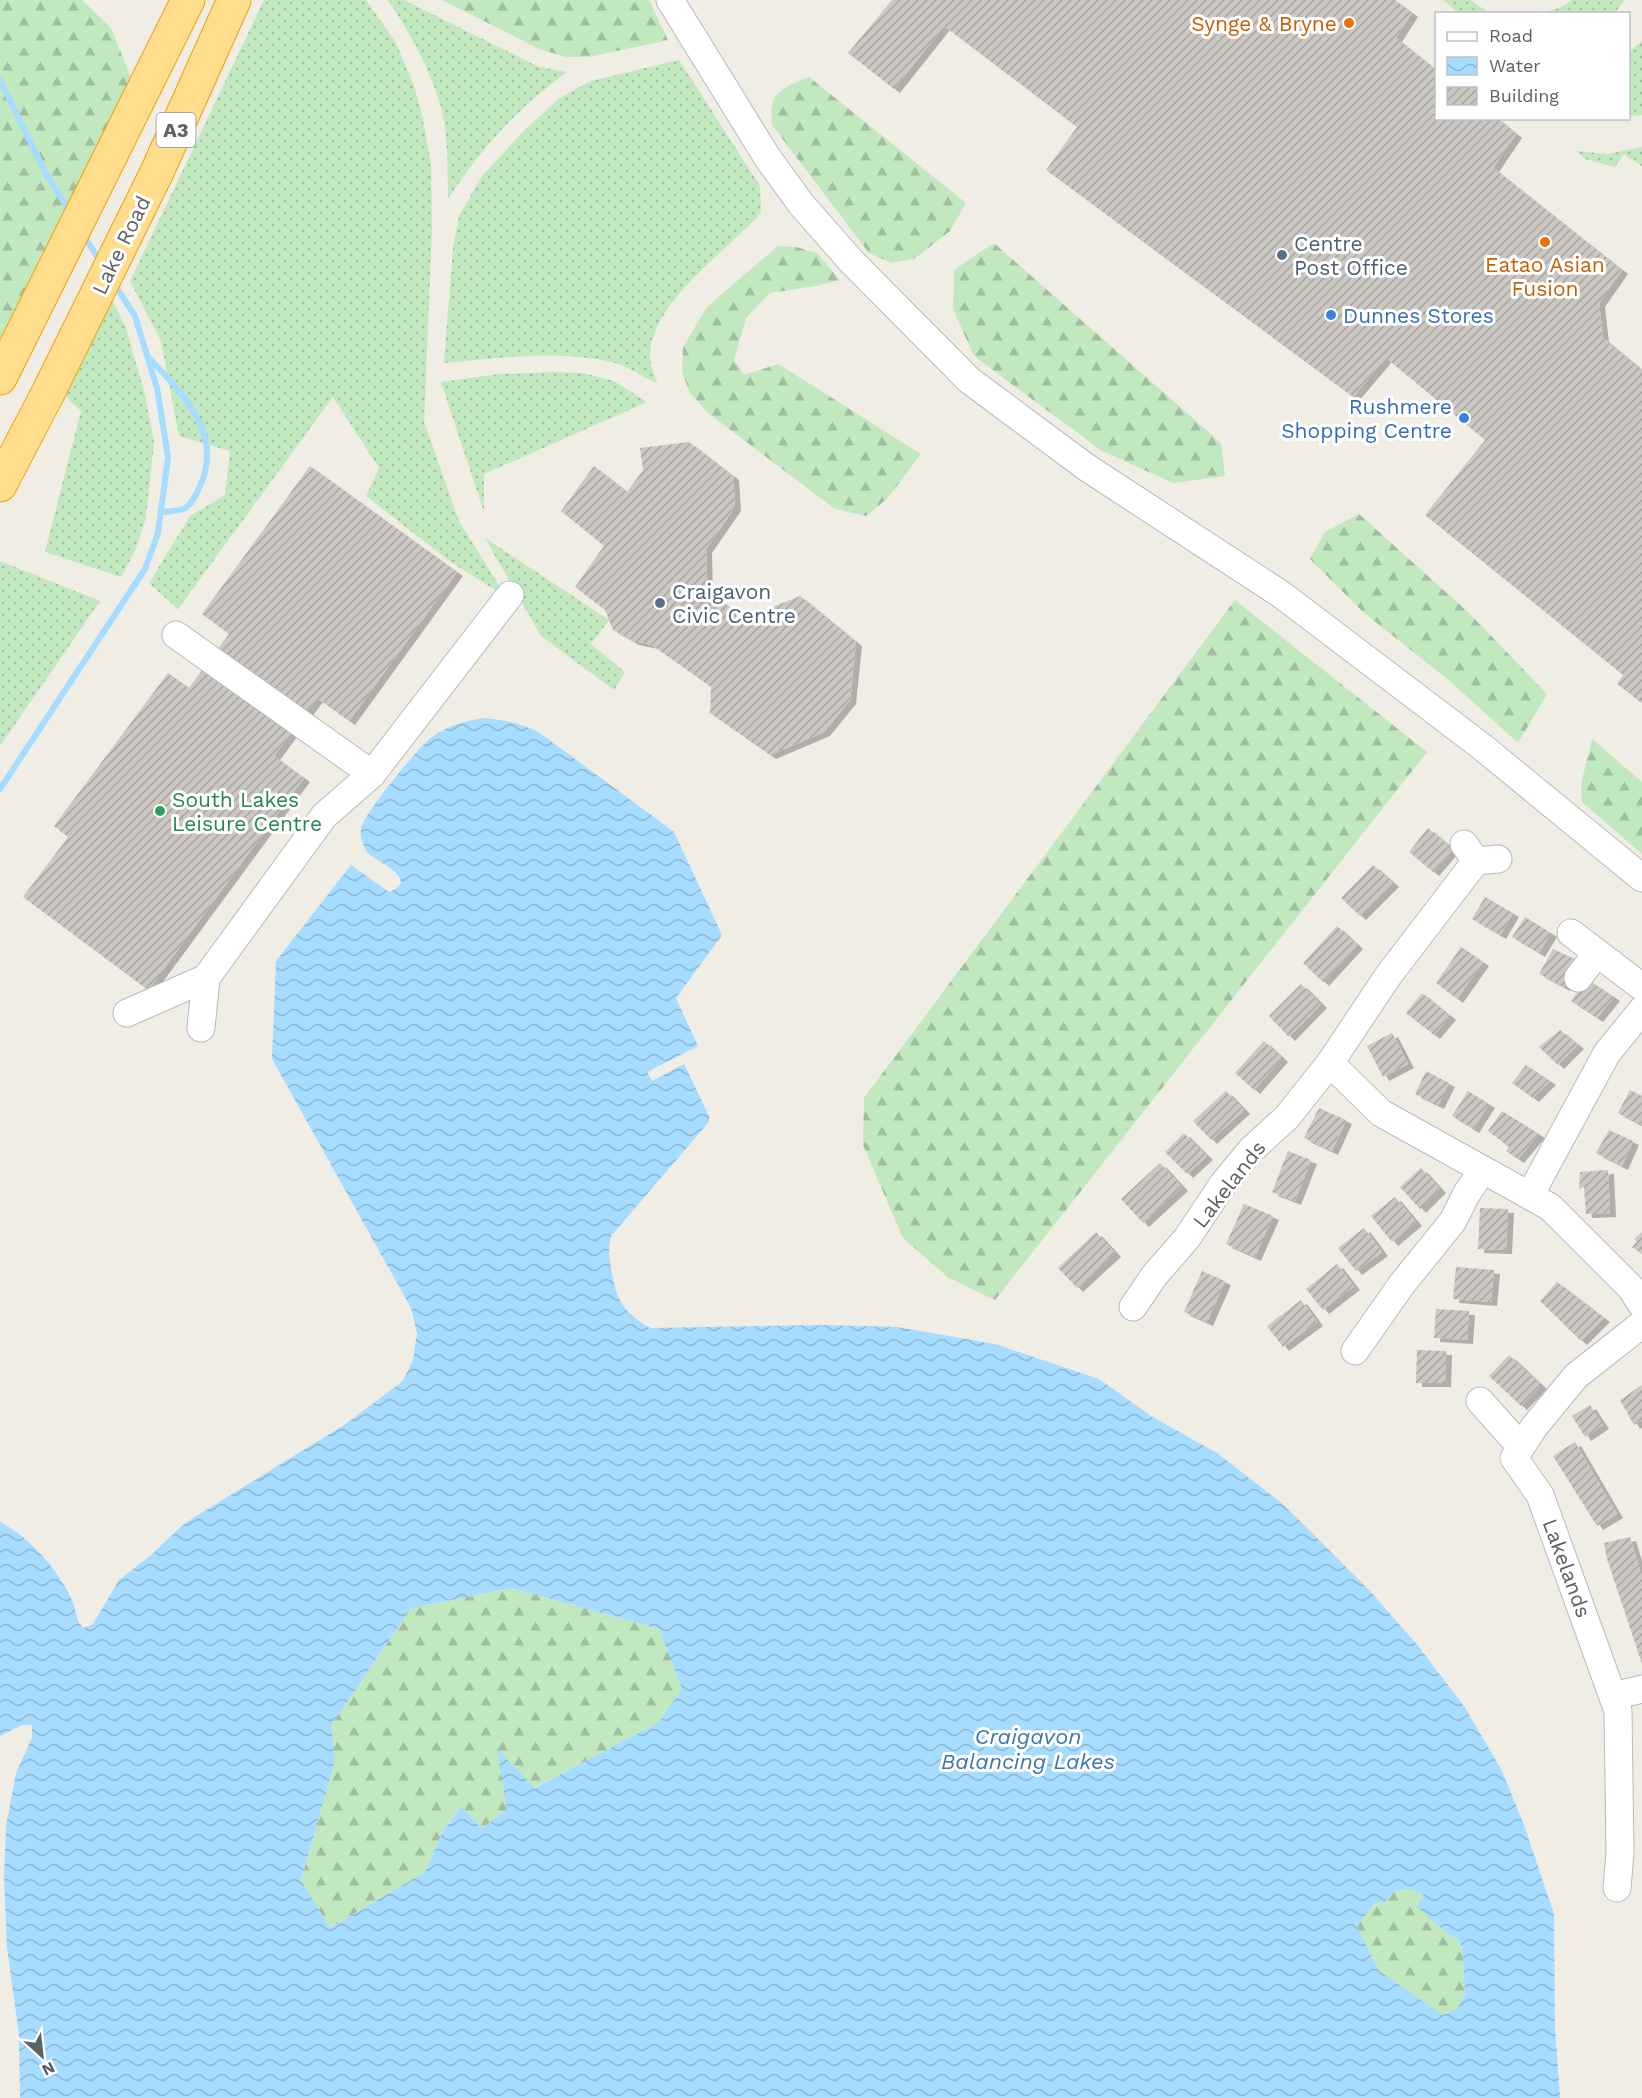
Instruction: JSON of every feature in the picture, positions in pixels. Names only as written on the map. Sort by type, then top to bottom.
[{"type":"highway","name":"A3","points":[[0,378],[188,0]]},
{"type":"highway","name":"Lake Road","points":[[0,485],[157,172],[234,0]]},
{"type":"street","points":[[670,0],[767,157],[801,204],[851,261],[969,380],[1086,467],[1282,595],[1498,759],[1642,878]]},
{"type":"street","points":[[201,1028],[206,978],[324,816],[372,774],[510,595]]},
{"type":"street","points":[[176,635],[372,774]]},
{"type":"street","name":"Lakelands","points":[[1133,1308],[1154,1276],[1187,1238],[1230,1176],[1251,1150],[1287,1117],[1330,1063],[1388,976],[1480,855]]},
{"type":"street","points":[[1571,933],[1642,987]]},
{"type":"street","points":[[1578,978],[1597,952]]},
{"type":"street","points":[[127,1012],[206,978]]},
{"type":"street","points":[[1530,1195],[1608,1053],[1642,1010]]},
{"type":"street","points":[[1330,1063],[1381,1113],[1550,1207],[1631,1288],[1642,1305]]},
{"type":"street","points":[[1355,1351],[1402,1284],[1453,1221],[1467,1193],[1483,1170]]},
{"type":"street","points":[[1480,1401],[1521,1447],[1534,1427],[1576,1376],[1642,1324]]},
{"type":"street","name":"Lakelands","points":[[1521,1447],[1514,1458],[1540,1495],[1618,1711],[1631,1857],[1617,1888]]},
{"type":"street","points":[[1613,1696],[1642,1689]]},
{"type":"green space","points":[[0,0],[82,0],[111,28],[133,83],[0,358]]},
{"type":"green space","points":[[264,0],[366,0],[395,41],[414,86],[431,165],[432,230],[424,422],[459,521],[506,597],[448,560],[366,496],[379,468],[333,397],[178,609],[149,583],[190,516],[225,495],[230,451],[179,436],[161,341],[130,281]]},
{"type":"green space","points":[[388,0],[404,0],[539,67],[567,72],[532,100],[487,146],[448,199],[448,165],[441,107],[419,51]]},
{"type":"green space","points":[[442,0],[649,0],[668,40],[589,57],[566,57],[539,49]]},
{"type":"green space","points":[[1443,0],[1471,0],[1488,12],[1457,12]]},
{"type":"green space","points":[[1572,0],[1624,0],[1614,12],[1545,12],[1559,8]]},
{"type":"green space","points":[[1642,41],[1642,115],[1630,116],[1630,51]]},
{"type":"green space","points":[[679,60],[760,186],[761,213],[693,278],[663,316],[653,336],[650,356],[657,383],[615,363],[573,356],[508,357],[444,363],[453,248],[459,216],[482,176],[558,99],[591,81]]},
{"type":"green space","points":[[809,77],[966,203],[950,231],[914,259],[891,263],[869,253],[772,125],[772,105],[775,98],[784,88]]},
{"type":"green space","points":[[1642,147],[1642,166],[1624,154],[1615,167],[1585,159],[1576,151],[1607,154]]},
{"type":"green space","points":[[994,243],[1221,443],[1225,476],[1173,483],[1102,451],[974,356],[953,309],[954,270]]},
{"type":"green space","points":[[778,246],[796,247],[817,253],[840,280],[770,293],[746,318],[734,360],[744,375],[778,364],[921,454],[887,499],[866,516],[835,509],[708,413],[690,393],[682,372],[683,347],[707,307]]},
{"type":"green space","points":[[108,293],[125,325],[145,395],[154,442],[146,518],[135,551],[121,577],[45,552],[81,411],[66,397]]},
{"type":"green space","points":[[583,373],[614,381],[647,402],[484,474],[484,512],[441,382],[499,374]]},
{"type":"green space","points":[[1359,514],[1469,613],[1547,694],[1518,743],[1451,682],[1363,612],[1310,559],[1325,532]]},
{"type":"green space","points":[[485,538],[609,620],[591,644],[625,672],[614,690],[541,636]]},
{"type":"green space","points":[[0,561],[100,601],[0,746]]},
{"type":"green space","points":[[1235,600],[1427,752],[995,1300],[949,1278],[903,1238],[863,1145],[864,1098]]},
{"type":"green space","points":[[1592,739],[1642,782],[1642,854],[1582,802],[1581,784]]},
{"type":"green space","points":[[512,1588],[659,1629],[682,1689],[660,1722],[534,1788],[482,1829],[460,1806],[443,1831],[425,1872],[330,1928],[301,1881],[334,1760],[331,1726],[411,1608]]},
{"type":"green space","points":[[1410,1889],[1424,1895],[1416,1905],[1448,1934],[1457,1939],[1462,1948],[1465,1993],[1457,2009],[1443,2015],[1378,1970],[1357,1925],[1376,1902],[1384,1903],[1395,1891]]},
{"type":"water","name":"Craigavon Balancing Lakes","points":[[483,718],[513,722],[540,733],[674,832],[722,935],[676,998],[698,1046],[647,1072],[652,1081],[684,1064],[709,1116],[709,1122],[611,1236],[610,1264],[615,1288],[622,1304],[633,1316],[650,1328],[824,1325],[897,1327],[995,1344],[1099,1379],[1151,1416],[1217,1453],[1283,1504],[1371,1592],[1418,1646],[1464,1706],[1502,1771],[1524,1825],[1554,1914],[1555,2028],[1560,2098],[20,2098],[19,2035],[7,1947],[4,1879],[6,1826],[16,1773],[32,1738],[32,1725],[22,1725],[0,1736],[0,1522],[32,1545],[50,1565],[71,1598],[78,1621],[83,1628],[93,1624],[119,1580],[151,1555],[185,1523],[344,1425],[403,1381],[413,1360],[417,1333],[411,1308],[272,1059],[276,961],[351,865],[389,892],[398,887],[401,882],[399,877],[388,866],[369,854],[365,848],[361,831],[364,820],[393,781],[432,737],[456,724]],"holes":[[[512,1588],[659,1629],[682,1689],[659,1722],[535,1788],[497,1749],[507,1809],[482,1829],[461,1806],[443,1831],[425,1872],[330,1928],[301,1880],[335,1760],[331,1726],[411,1608]],[[1410,1889],[1424,1895],[1416,1906],[1457,1939],[1462,1947],[1465,1993],[1457,2009],[1443,2015],[1378,1970],[1357,1925],[1376,1902],[1384,1903],[1395,1891]]]},
{"type":"building","name":"Rushmere Shopping Centre","points":[[892,0],[1395,0],[1412,13],[1396,38],[1435,69],[1435,120],[1499,120],[1516,134],[1493,168],[1622,270],[1599,303],[1603,338],[1642,370],[1642,703],[1617,684],[1623,675],[1425,515],[1485,440],[1386,358],[1353,397],[1046,170],[1077,127],[944,26],[894,89],[848,53]]},
{"type":"building","name":"Craigavon Civic Centre","points":[[689,442],[733,476],[735,507],[706,549],[707,591],[745,618],[800,596],[856,642],[850,700],[824,732],[770,755],[710,713],[711,687],[652,645],[633,641],[613,630],[605,610],[575,587],[604,546],[561,511],[594,466],[627,492],[643,470],[640,448]]},
{"type":"building","points":[[310,466],[457,572],[349,721],[317,698],[274,756],[304,778],[148,990],[23,897],[68,837],[54,826],[168,673],[189,688],[229,634],[202,614]]},
{"type":"building","points":[[1428,828],[1453,849],[1433,872],[1409,852]]},
{"type":"building","points":[[1373,865],[1393,883],[1360,916],[1341,898]]},
{"type":"building","points":[[1485,897],[1513,913],[1500,935],[1472,919]]},
{"type":"building","points":[[1525,917],[1551,933],[1539,953],[1512,937]]},
{"type":"building","points":[[1337,926],[1357,945],[1323,982],[1303,963]]},
{"type":"building","points":[[1461,947],[1483,962],[1457,999],[1436,983]]},
{"type":"building","points":[[1553,949],[1581,962],[1564,987],[1539,974]]},
{"type":"building","points":[[1587,979],[1614,997],[1597,1018],[1571,1001]]},
{"type":"building","points":[[1301,984],[1321,1004],[1289,1037],[1269,1016]]},
{"type":"building","points":[[1422,993],[1450,1016],[1434,1035],[1406,1013]]},
{"type":"building","points":[[1560,1030],[1578,1045],[1558,1065],[1539,1047]]},
{"type":"building","points":[[1392,1033],[1408,1064],[1383,1077],[1367,1046]]},
{"type":"building","points":[[1264,1041],[1282,1058],[1254,1090],[1235,1073]]},
{"type":"building","points":[[1526,1065],[1550,1081],[1533,1098],[1512,1083]]},
{"type":"building","points":[[1426,1071],[1449,1083],[1438,1105],[1415,1094]]},
{"type":"building","points":[[1630,1090],[1642,1096],[1641,1125],[1618,1113]]},
{"type":"building","points":[[1226,1091],[1244,1110],[1211,1140],[1193,1121]]},
{"type":"building","points":[[1468,1091],[1489,1104],[1473,1129],[1452,1116]]},
{"type":"building","points":[[1319,1108],[1346,1120],[1332,1151],[1304,1138]]},
{"type":"building","points":[[1502,1111],[1539,1134],[1518,1159],[1506,1151],[1509,1147],[1488,1131]]},
{"type":"building","points":[[1609,1130],[1633,1141],[1622,1166],[1596,1153]]},
{"type":"building","points":[[1184,1133],[1207,1156],[1187,1174],[1165,1152]]},
{"type":"building","points":[[1288,1151],[1311,1160],[1295,1201],[1272,1192]]},
{"type":"building","points":[[1160,1163],[1182,1187],[1143,1223],[1121,1199]]},
{"type":"building","points":[[1421,1168],[1440,1189],[1420,1209],[1400,1187]]},
{"type":"building","points":[[1608,1170],[1610,1213],[1586,1214],[1584,1187],[1579,1189],[1580,1172]]},
{"type":"building","points":[[1395,1197],[1416,1222],[1392,1242],[1371,1216]]},
{"type":"building","points":[[1244,1204],[1273,1216],[1255,1257],[1226,1244]]},
{"type":"building","points":[[1480,1208],[1508,1209],[1506,1250],[1478,1249]]},
{"type":"building","points":[[1364,1228],[1382,1252],[1356,1271],[1338,1248]]},
{"type":"building","points":[[1096,1232],[1115,1253],[1077,1288],[1058,1268]]},
{"type":"building","points":[[1642,1232],[1642,1254],[1632,1247],[1637,1242],[1634,1239]]},
{"type":"building","points":[[1337,1264],[1354,1286],[1323,1310],[1306,1289]]},
{"type":"building","points":[[1456,1267],[1494,1270],[1491,1302],[1453,1299]]},
{"type":"building","points":[[1202,1271],[1225,1281],[1207,1322],[1184,1312]]},
{"type":"building","points":[[1557,1282],[1604,1318],[1581,1341],[1540,1301]]},
{"type":"building","points":[[1301,1300],[1317,1322],[1283,1347],[1267,1326]]},
{"type":"building","points":[[1436,1309],[1469,1311],[1467,1340],[1434,1338]]},
{"type":"building","points":[[1417,1350],[1446,1351],[1445,1383],[1416,1383]]},
{"type":"building","points":[[1509,1355],[1541,1385],[1521,1406],[1489,1376]]},
{"type":"building","points":[[1642,1385],[1642,1420],[1634,1425],[1620,1400]]},
{"type":"building","points":[[1590,1405],[1603,1425],[1585,1437],[1572,1416]]},
{"type":"building","points":[[1575,1442],[1617,1514],[1597,1526],[1553,1456]]},
{"type":"building","points":[[1630,1537],[1642,1577],[1642,1664],[1607,1559],[1604,1543]]},
{"type":"waterway","points":[[0,80],[46,174],[70,212]]},
{"type":"waterway","points":[[83,234],[101,263]]},
{"type":"waterway","points":[[0,789],[145,569],[158,533],[168,457],[157,388],[135,316],[113,282]]},
{"type":"waterway","points":[[149,358],[175,386],[196,416],[207,449],[206,467],[193,500],[182,509],[162,512]]},
{"type":"place","name":"Synge & Bryne","points":[[1349,23]]},
{"type":"place","name":"Eatao Asian Fusion","points":[[1545,242]]},
{"type":"place","name":"Centre Post Office","points":[[1282,255]]},
{"type":"place","name":"Dunnes Stores","points":[[1331,315]]},
{"type":"place","name":"Rushmere Shopping Centre","points":[[1464,418]]},
{"type":"place","name":"Craigavon Civic Centre","points":[[660,603]]},
{"type":"place","name":"South Lakes Leisure Centre","points":[[160,811]]}]
